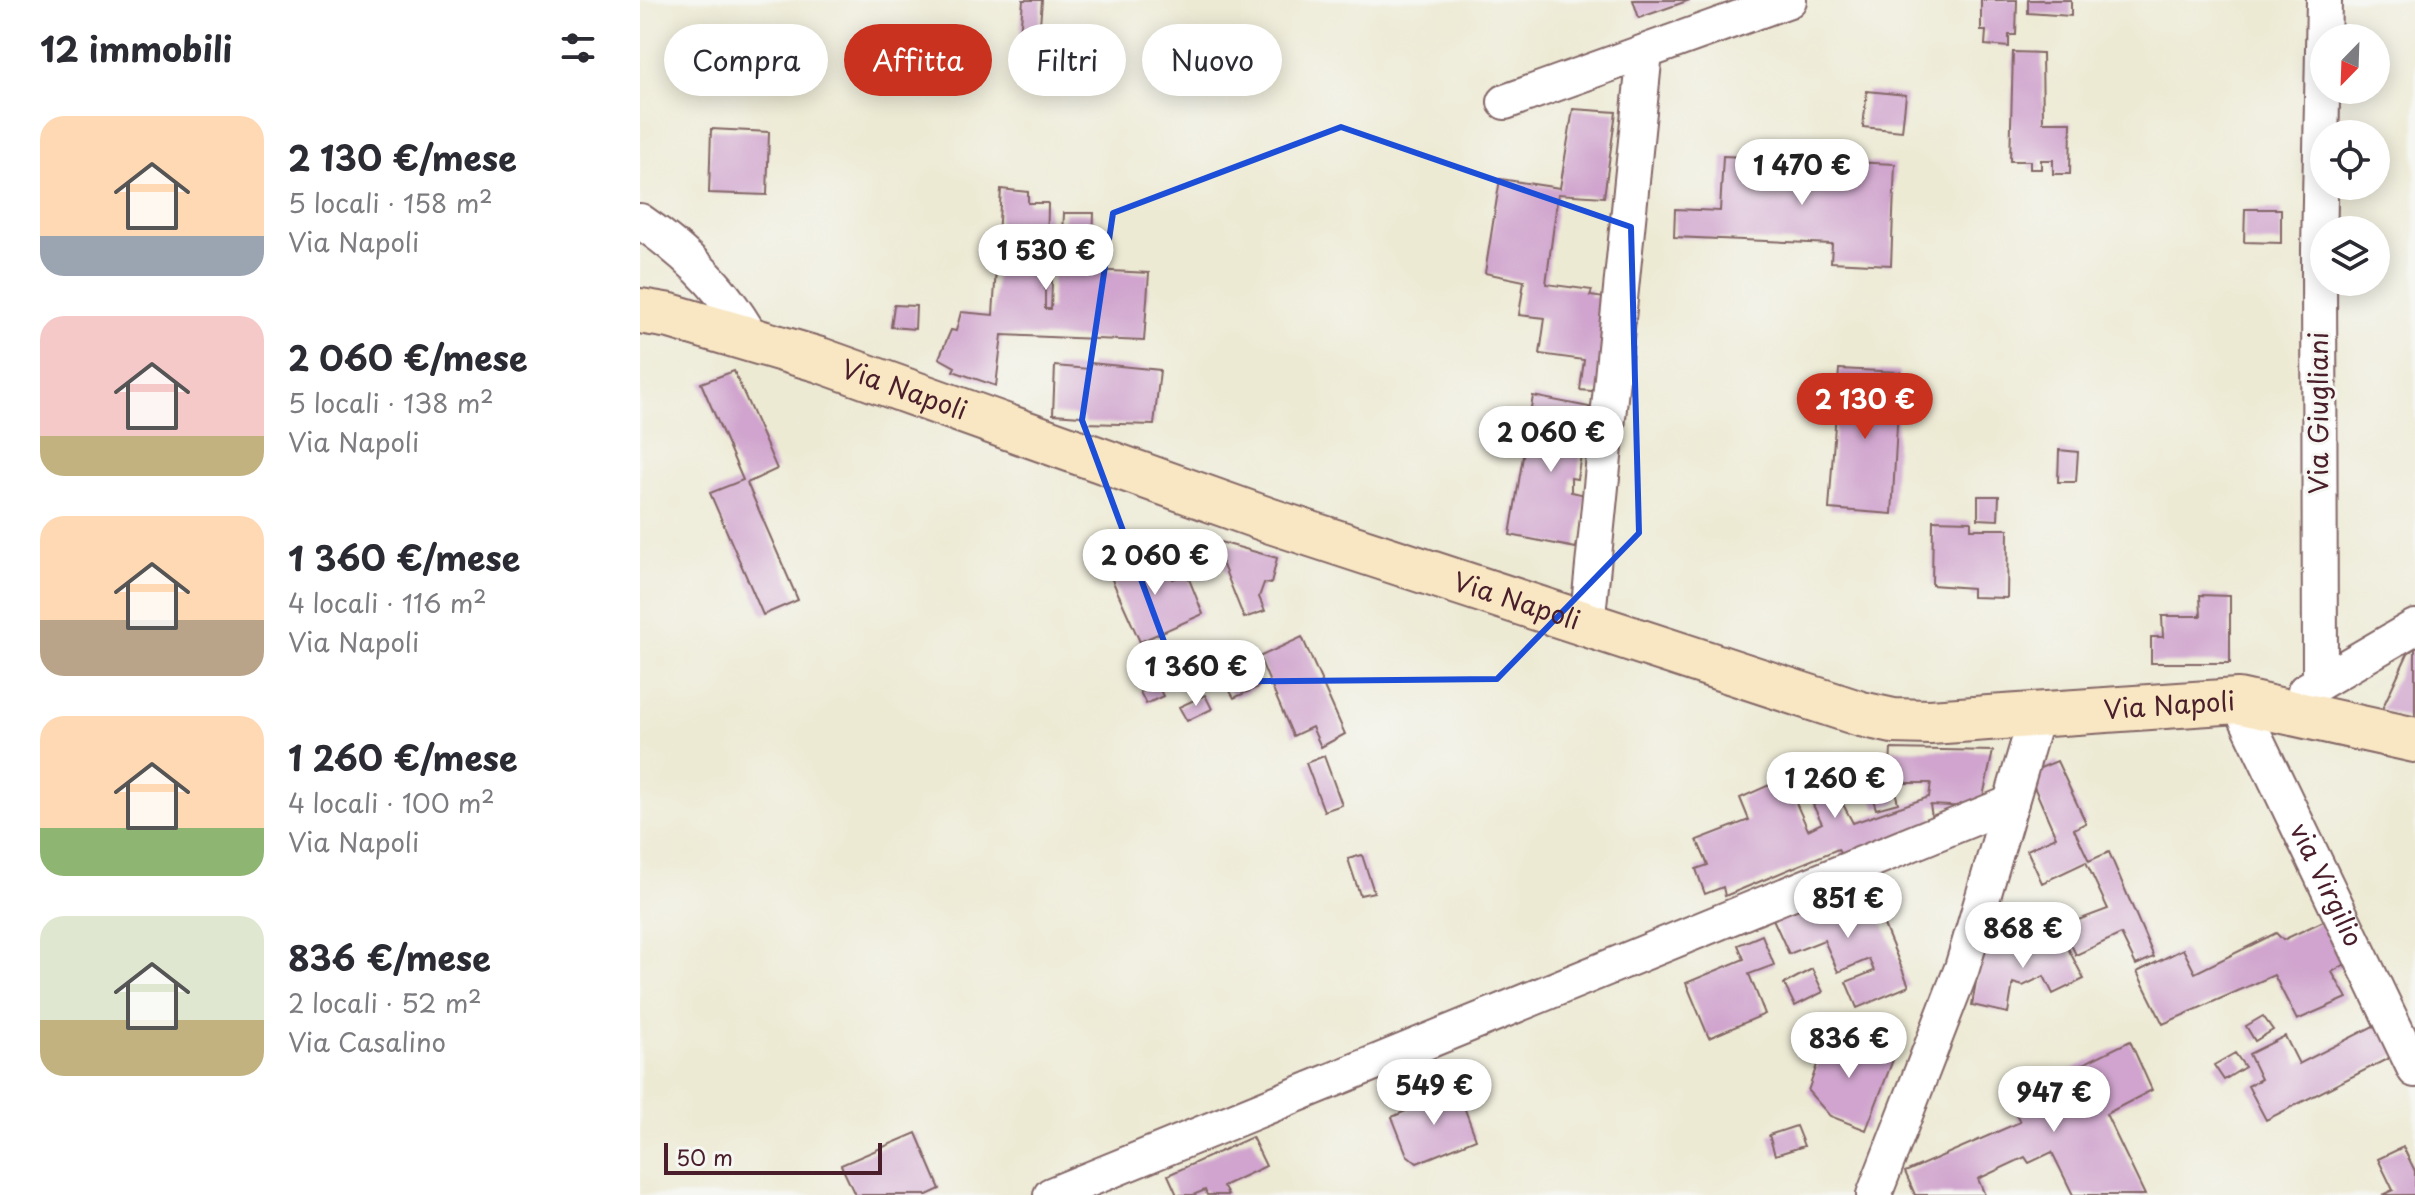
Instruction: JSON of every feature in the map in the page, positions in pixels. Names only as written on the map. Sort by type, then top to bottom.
[{"type":"street","points":[[1505,102],[1789,0]]},
{"type":"street","name":"Via Giugliani","points":[[2320,682],[2319,250],[2324,0]]},
{"type":"street","points":[[1587,625],[1645,52]]},
{"type":"street","points":[[640,221],[706,274],[733,303],[752,339]]},
{"type":"street","name":"Via Napoli","points":[[640,311],[752,339],[1271,521],[1819,702],[1893,721],[2036,717],[2257,704],[2415,740]]},
{"type":"street","points":[[2257,704],[2320,682],[2415,627]]},
{"type":"street","name":"via Virgilio","points":[[2257,704],[2415,1070]]},
{"type":"street","points":[[1874,1195],[1962,968],[2036,717]]},
{"type":"street","points":[[1051,1195],[2011,803]]},
{"type":"highlighted area","points":[[1341,127],[1631,227],[1639,533],[1497,679],[1179,682],[1082,420],[1113,213]]},
{"type":"building","points":[[1023,0],[1042,0],[1040,24],[1021,24]]},
{"type":"building","points":[[1633,0],[1690,0],[1639,18]]},
{"type":"building","points":[[1981,0],[2017,0],[2016,35],[2009,35],[2009,47],[1985,45],[1986,31],[1981,31]]},
{"type":"building","points":[[2028,0],[2071,0],[2071,16],[2028,13]]},
{"type":"building","points":[[2013,52],[2042,53],[2043,122],[2071,122],[2070,174],[2053,174],[2053,160],[2041,160],[2041,169],[2030,169],[2030,161],[2010,161]]},
{"type":"building","points":[[1867,91],[1906,95],[1902,131],[1863,127]]},
{"type":"building","points":[[1573,109],[1616,112],[1604,197],[1558,194],[1546,284],[1592,290],[1590,296],[1605,298],[1603,392],[1580,390],[1584,360],[1540,354],[1545,318],[1519,315],[1524,281],[1485,273],[1500,179],[1560,188]]},
{"type":"building","points":[[711,129],[769,132],[767,195],[709,193]]},
{"type":"building","points":[[1723,156],[1895,164],[1891,265],[1831,262],[1832,244],[1674,237],[1675,209],[1720,211]]},
{"type":"building","points":[[1001,189],[1028,192],[1028,203],[1048,203],[1047,261],[1042,262],[1041,279],[1045,279],[1045,309],[1051,309],[1053,256],[1062,257],[1064,213],[1094,213],[1092,270],[1149,273],[1144,341],[1002,335],[996,386],[953,371],[955,367],[939,358],[951,330],[956,331],[961,312],[993,315]]},
{"type":"building","points":[[2245,209],[2281,209],[2281,243],[2244,242]]},
{"type":"building","points":[[894,305],[916,306],[915,329],[891,327]]},
{"type":"building","points":[[1090,363],[1160,370],[1154,425],[1085,423],[1081,416],[1053,414],[1055,366],[1089,369]]},
{"type":"building","points":[[1839,369],[1900,372],[1892,514],[1829,509]]},
{"type":"building","points":[[734,371],[777,469],[747,483],[798,600],[763,615],[710,493],[743,480],[701,383]]},
{"type":"building","points":[[1533,396],[1589,407],[1577,479],[1571,478],[1571,492],[1586,495],[1576,548],[1510,535]]},
{"type":"building","points":[[2059,450],[2078,452],[2076,482],[2058,482]]},
{"type":"building","points":[[1978,496],[1999,496],[1998,520],[1978,519]]},
{"type":"building","points":[[1933,520],[1971,521],[1971,529],[2008,529],[2007,598],[1972,597],[1972,588],[1932,585]]},
{"type":"building","points":[[1213,540],[1277,558],[1271,584],[1264,583],[1259,597],[1265,611],[1244,618]]},
{"type":"building","points":[[1158,552],[1173,579],[1187,574],[1203,614],[1140,642],[1109,573]]},
{"type":"building","points":[[2200,595],[2230,596],[2230,663],[2151,663],[2151,637],[2163,637],[2162,616],[2201,616]]},
{"type":"building","points":[[1302,637],[1345,734],[1321,747],[1312,727],[1293,736],[1259,657]]},
{"type":"building","points":[[2415,648],[2415,721],[2382,709],[2408,653]]},
{"type":"building","points":[[1247,665],[1258,687],[1234,698],[1222,677]]},
{"type":"building","points":[[1157,684],[1163,696],[1146,704],[1140,692]]},
{"type":"building","points":[[1205,695],[1212,709],[1187,721],[1179,707]]},
{"type":"building","points":[[1891,749],[1993,751],[1982,801],[1970,807],[1930,805],[1933,823],[1843,860],[1838,849],[1725,896],[1723,887],[1705,894],[1696,869],[1708,865],[1697,840],[1749,820],[1740,798],[1785,778],[1808,830],[1822,823],[1813,805],[1838,795],[1853,823],[1929,797],[1931,783],[1889,783]]},
{"type":"building","points":[[1324,756],[1342,805],[1324,811],[1306,763]]},
{"type":"building","points":[[2057,761],[2086,823],[2074,829],[2089,861],[2109,852],[2154,957],[2136,965],[2121,934],[2076,955],[2062,926],[2108,909],[2086,862],[2042,883],[2027,850],[2056,837],[2028,773]]},
{"type":"building","points":[[1893,783],[1898,803],[1876,809],[1870,789]]},
{"type":"building","points":[[1362,855],[1374,892],[1360,895],[1348,859]]},
{"type":"building","points":[[1866,881],[1909,986],[1857,1008],[1846,982],[1874,971],[1869,959],[1838,972],[1824,940],[1789,954],[1773,919]]},
{"type":"building","points":[[2334,916],[2355,958],[2332,972],[2347,998],[2297,1020],[2274,975],[2163,1024],[2137,972],[2183,949],[2195,973],[2276,933],[2283,940]]},
{"type":"building","points":[[2058,929],[2084,979],[2053,994],[2044,976],[2023,986],[2013,983],[2008,1013],[1972,1005],[1982,946],[2018,950]]},
{"type":"building","points":[[1762,935],[1774,965],[1749,974],[1765,1014],[1709,1038],[1686,983],[1744,959],[1738,945]]},
{"type":"building","points":[[1812,969],[1823,992],[1795,1006],[1784,984]]},
{"type":"building","points":[[2263,1016],[2273,1030],[2255,1041],[2246,1026]]},
{"type":"building","points":[[2383,1021],[2399,1053],[2266,1120],[2248,1086],[2261,1079],[2249,1054],[2285,1036],[2299,1064]]},
{"type":"building","points":[[1828,1033],[1894,1057],[1866,1130],[1830,1116],[1808,1091]]},
{"type":"building","points":[[2130,1041],[2152,1090],[2106,1114],[2145,1195],[2073,1195],[2052,1152],[2029,1163],[2025,1157],[1978,1179],[1985,1195],[1915,1195],[1905,1172],[2020,1122],[2009,1100]]},
{"type":"building","points":[[2235,1053],[2245,1067],[2224,1080],[2214,1065]]},
{"type":"building","points":[[1457,1088],[1476,1139],[1417,1163],[1407,1155],[1392,1117]]},
{"type":"building","points":[[1796,1126],[1804,1146],[1775,1155],[1769,1135]]},
{"type":"building","points":[[916,1133],[940,1189],[927,1195],[855,1195],[841,1165]]},
{"type":"building","points":[[1252,1137],[1266,1166],[1223,1186],[1228,1195],[1207,1195],[1205,1190],[1193,1195],[1177,1195],[1168,1175]]},
{"type":"building","points":[[2403,1147],[2415,1171],[2415,1195],[2382,1195],[2393,1190],[2378,1159]]}]
